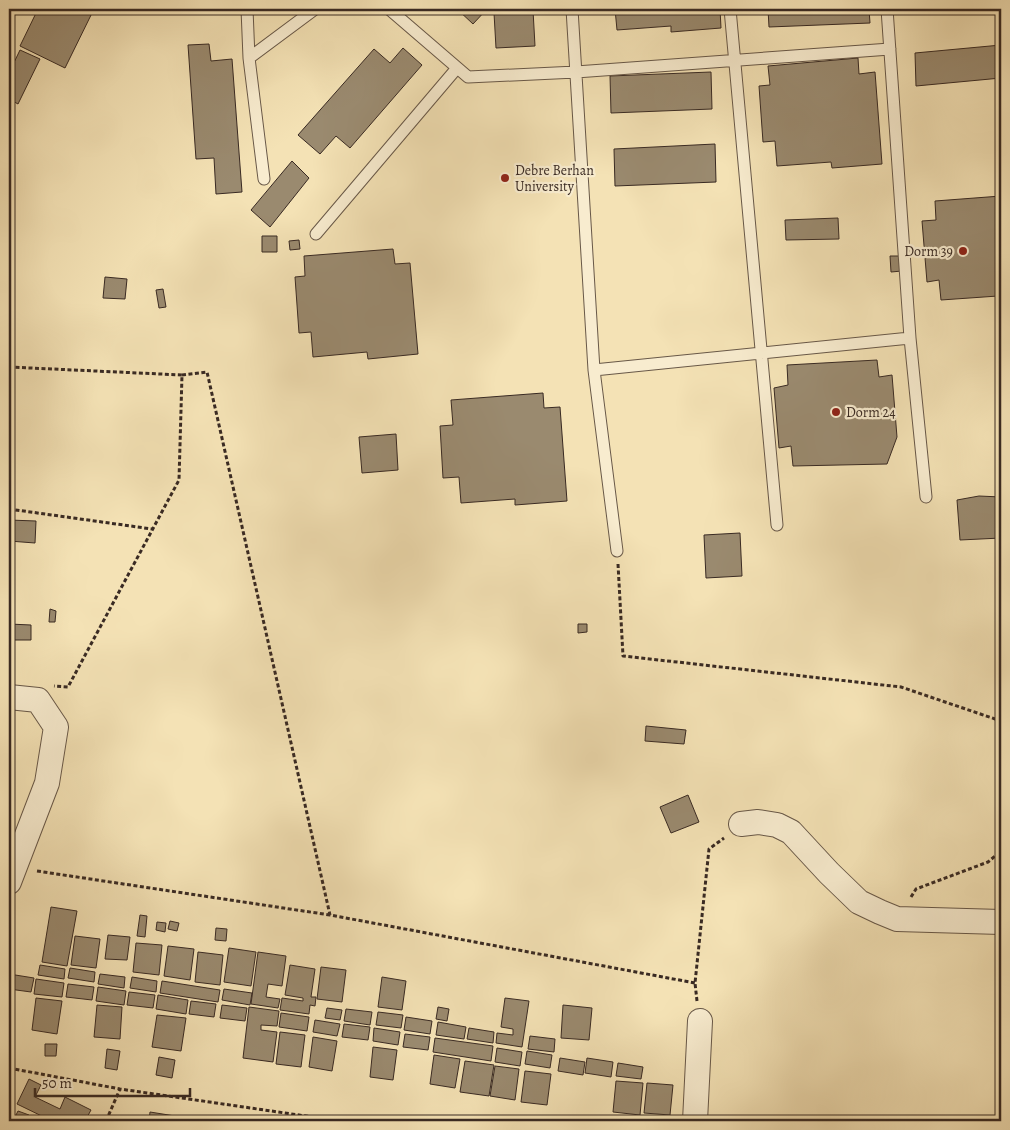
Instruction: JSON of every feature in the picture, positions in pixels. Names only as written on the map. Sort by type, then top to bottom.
[{"type":"street","points":[[9,697],[38,700],[56,727],[47,783],[11,875]]},
{"type":"street","points":[[741,824],[777,825],[791,832],[829,874],[859,902],[898,919],[1001,922]]},
{"type":"street","points":[[695,1121],[700,1021]]},
{"type":"lane","points":[[247,9],[249,58],[264,179]]},
{"type":"lane","points":[[249,58],[315,9]]},
{"type":"lane","points":[[389,9],[468,77],[576,72],[890,49]]},
{"type":"lane","points":[[572,9],[594,370],[617,551]]},
{"type":"lane","points":[[730,9],[777,525]]},
{"type":"lane","points":[[888,9],[910,338],[926,497]]},
{"type":"lane","points":[[316,234],[457,68]]},
{"type":"lane","points":[[594,370],[910,338]]},
{"type":"path","points":[[9,366],[182,375],[207,372],[330,915]]},
{"type":"path","points":[[68,687],[179,480],[182,375]]},
{"type":"path","points":[[9,509],[152,529]]},
{"type":"path","points":[[617,551],[623,656],[901,687],[1001,721]]},
{"type":"path","points":[[700,1021],[695,983],[709,849],[741,824]]},
{"type":"path","points":[[898,919],[916,890],[988,862],[1001,851]]},
{"type":"path","points":[[11,875],[330,915],[695,983]]},
{"type":"path","points":[[9,1068],[120,1088],[340,1121]]},
{"type":"path","points":[[106,1121],[120,1088]]},
{"type":"building","points":[[9,9],[15,13],[10,23],[9,22]]},
{"type":"building","points":[[38,9],[94,9],[65,68],[20,46]]},
{"type":"building","points":[[457,9],[487,9],[473,24]]},
{"type":"building","points":[[615,9],[720,9],[721,28],[671,32],[671,26],[617,30]]},
{"type":"building","points":[[768,9],[869,9],[870,23],[769,27]]},
{"type":"building","points":[[533,10],[535,46],[496,48],[494,13]]},
{"type":"building","points":[[209,44],[211,61],[232,59],[242,192],[216,194],[214,158],[196,159],[188,45]]},
{"type":"building","points":[[1001,45],[1001,78],[916,86],[915,53]]},
{"type":"building","points":[[403,48],[422,65],[350,148],[336,136],[320,154],[298,135],[374,49],[390,63]]},
{"type":"building","points":[[20,50],[40,59],[18,104],[9,99],[9,73]]},
{"type":"building","points":[[858,58],[859,74],[875,72],[882,164],[832,168],[831,162],[777,166],[775,141],[763,142],[759,86],[770,85],[768,66]]},
{"type":"building","points":[[711,72],[712,109],[611,113],[610,76]]},
{"type":"building","points":[[715,144],[716,182],[615,186],[614,149]]},
{"type":"building","points":[[292,161],[309,178],[270,227],[251,210]]},
{"type":"building","name":"Dorm 39","points":[[1001,196],[1001,300],[998,296],[941,300],[939,280],[927,282],[922,221],[936,220],[935,201]]},
{"type":"building","points":[[838,218],[839,239],[786,240],[785,220]]},
{"type":"building","points":[[262,236],[277,236],[277,252],[262,252]]},
{"type":"building","points":[[299,240],[300,249],[290,250],[289,241]]},
{"type":"building","points":[[393,249],[395,264],[410,263],[418,354],[368,359],[367,352],[313,357],[311,332],[299,333],[295,277],[305,276],[304,256]]},
{"type":"building","points":[[890,256],[901,256],[902,271],[891,272]]},
{"type":"building","points":[[105,277],[127,279],[125,299],[103,298]]},
{"type":"building","points":[[163,289],[166,307],[159,308],[156,290]]},
{"type":"building","name":"Dorm 24","points":[[877,360],[879,377],[892,375],[897,437],[887,464],[793,466],[791,446],[779,448],[774,388],[788,385],[787,365]]},
{"type":"building","points":[[543,393],[544,408],[560,407],[567,501],[515,505],[515,499],[461,503],[459,477],[443,478],[440,426],[453,425],[451,400]]},
{"type":"building","points":[[9,422],[14,422],[12,442],[9,442]]},
{"type":"building","points":[[396,434],[398,470],[362,473],[359,437]]},
{"type":"building","points":[[979,496],[1001,497],[1001,538],[960,540],[957,500]]},
{"type":"building","points":[[9,520],[36,521],[35,543],[9,541]]},
{"type":"building","points":[[740,533],[742,576],[706,578],[704,535]]},
{"type":"building","points":[[50,609],[56,611],[55,622],[49,622]]},
{"type":"building","points":[[9,624],[31,625],[31,640],[9,640]]},
{"type":"building","points":[[578,624],[587,624],[587,632],[578,633]]},
{"type":"building","points":[[9,715],[14,716],[10,740],[9,740]]},
{"type":"building","points":[[646,726],[686,730],[684,744],[645,741]]},
{"type":"building","points":[[688,795],[699,822],[671,833],[660,807]]},
{"type":"building","points":[[51,907],[77,911],[67,966],[42,962]]},
{"type":"building","points":[[140,915],[147,916],[145,937],[137,936]]},
{"type":"building","points":[[170,921],[179,923],[177,931],[168,929]]},
{"type":"building","points":[[157,922],[166,923],[165,932],[156,930]]},
{"type":"building","points":[[216,928],[227,929],[226,941],[215,940]]},
{"type":"building","points":[[108,935],[130,937],[127,960],[105,959]]},
{"type":"building","points":[[75,936],[100,939],[96,968],[71,965]]},
{"type":"building","points":[[136,943],[162,945],[159,975],[133,972]]},
{"type":"building","points":[[168,946],[194,949],[190,980],[164,976]]},
{"type":"building","points":[[229,948],[256,952],[251,986],[224,982]]},
{"type":"building","points":[[198,952],[223,955],[220,985],[195,982]]},
{"type":"building","points":[[258,952],[286,956],[282,986],[268,984],[266,997],[280,999],[278,1008],[251,1004]]},
{"type":"building","points":[[40,965],[65,969],[64,979],[38,975]]},
{"type":"building","points":[[290,965],[315,969],[311,997],[316,997],[315,1006],[310,1005],[309,1014],[280,1010],[282,998],[303,1001],[303,998],[285,995]]},
{"type":"building","points":[[321,967],[346,970],[342,1002],[317,999]]},
{"type":"building","points":[[70,968],[95,972],[94,982],[68,978]]},
{"type":"building","points":[[9,974],[34,978],[31,992],[9,989]]},
{"type":"building","points":[[100,974],[125,977],[124,988],[98,984]]},
{"type":"building","points":[[132,977],[157,981],[156,992],[130,988]]},
{"type":"building","points":[[382,977],[406,981],[402,1010],[378,1007]]},
{"type":"building","points":[[36,979],[64,983],[62,997],[34,994]]},
{"type":"building","points":[[162,981],[220,990],[218,1002],[160,993]]},
{"type":"building","points":[[68,984],[94,987],[92,1000],[66,997]]},
{"type":"building","points":[[98,987],[126,991],[124,1005],[96,1001]]},
{"type":"building","points":[[224,989],[252,993],[250,1005],[222,1000]]},
{"type":"building","points":[[129,992],[155,995],[153,1008],[127,1005]]},
{"type":"building","points":[[158,995],[188,1000],[186,1014],[156,1009]]},
{"type":"building","points":[[36,998],[62,1001],[57,1034],[32,1030]]},
{"type":"building","points":[[505,998],[529,1001],[522,1047],[496,1043],[497,1033],[513,1035],[513,1029],[501,1027]]},
{"type":"building","points":[[191,1001],[216,1004],[214,1017],[189,1014]]},
{"type":"building","points":[[97,1005],[122,1007],[120,1039],[94,1037]]},
{"type":"building","points":[[222,1005],[247,1008],[245,1021],[220,1018]]},
{"type":"building","points":[[563,1005],[592,1008],[589,1040],[561,1038]]},
{"type":"building","points":[[249,1007],[279,1011],[277,1026],[261,1025],[261,1030],[277,1032],[273,1062],[243,1058]]},
{"type":"building","points":[[438,1007],[449,1009],[447,1021],[436,1019]]},
{"type":"building","points":[[327,1008],[342,1010],[340,1020],[325,1018]]},
{"type":"building","points":[[346,1009],[372,1012],[370,1025],[344,1021]]},
{"type":"building","points":[[378,1012],[403,1015],[401,1028],[376,1025]]},
{"type":"building","points":[[281,1013],[309,1017],[307,1031],[279,1027]]},
{"type":"building","points":[[157,1015],[186,1018],[181,1051],[152,1047]]},
{"type":"building","points":[[406,1017],[432,1021],[430,1034],[404,1030]]},
{"type":"building","points":[[315,1020],[340,1024],[337,1036],[313,1032]]},
{"type":"building","points":[[438,1022],[466,1027],[464,1039],[436,1035]]},
{"type":"building","points":[[344,1024],[370,1027],[368,1040],[342,1037]]},
{"type":"building","points":[[374,1028],[400,1032],[398,1045],[373,1041]]},
{"type":"building","points":[[469,1028],[494,1032],[493,1043],[467,1039]]},
{"type":"building","points":[[280,1032],[305,1035],[301,1067],[276,1064]]},
{"type":"building","points":[[405,1034],[430,1037],[428,1050],[403,1047]]},
{"type":"building","points":[[530,1036],[555,1039],[554,1052],[528,1049]]},
{"type":"building","points":[[313,1037],[337,1041],[332,1071],[309,1067]]},
{"type":"building","points":[[435,1038],[493,1046],[491,1061],[433,1052]]},
{"type":"building","points":[[45,1044],[57,1044],[56,1056],[45,1056]]},
{"type":"building","points":[[373,1047],[397,1050],[393,1080],[370,1077]]},
{"type":"building","points":[[497,1048],[522,1052],[520,1066],[495,1062]]},
{"type":"building","points":[[107,1049],[120,1051],[117,1070],[105,1068]]},
{"type":"building","points":[[527,1051],[552,1055],[550,1068],[525,1064]]},
{"type":"building","points":[[434,1055],[460,1059],[455,1088],[430,1084]]},
{"type":"building","points":[[159,1057],[175,1060],[172,1078],[156,1075]]},
{"type":"building","points":[[560,1058],[585,1062],[583,1075],[558,1071]]},
{"type":"building","points":[[587,1058],[613,1062],[611,1077],[585,1073]]},
{"type":"building","points":[[465,1061],[494,1065],[489,1096],[460,1092]]},
{"type":"building","points":[[618,1063],[643,1067],[641,1079],[616,1076]]},
{"type":"building","points":[[495,1066],[519,1069],[515,1100],[490,1096]]},
{"type":"building","points":[[525,1071],[551,1074],[547,1105],[521,1102]]},
{"type":"building","points":[[29,1079],[41,1085],[35,1097],[60,1109],[65,1097],[91,1110],[85,1121],[52,1121],[17,1104]]},
{"type":"building","points":[[616,1081],[643,1083],[640,1115],[613,1112]]},
{"type":"building","points":[[647,1083],[673,1085],[670,1115],[644,1113]]},
{"type":"building","points":[[9,1105],[14,1108],[9,1120]]},
{"type":"building","points":[[18,1111],[29,1115],[26,1121],[13,1121]]},
{"type":"building","points":[[150,1112],[175,1116],[174,1121],[149,1121]]},
{"type":"place","name":"Debre Berhan University","points":[[505,178]]},
{"type":"place","name":"Dorm 39","points":[[963,251]]},
{"type":"place","name":"Dorm 24","points":[[836,412]]}]
